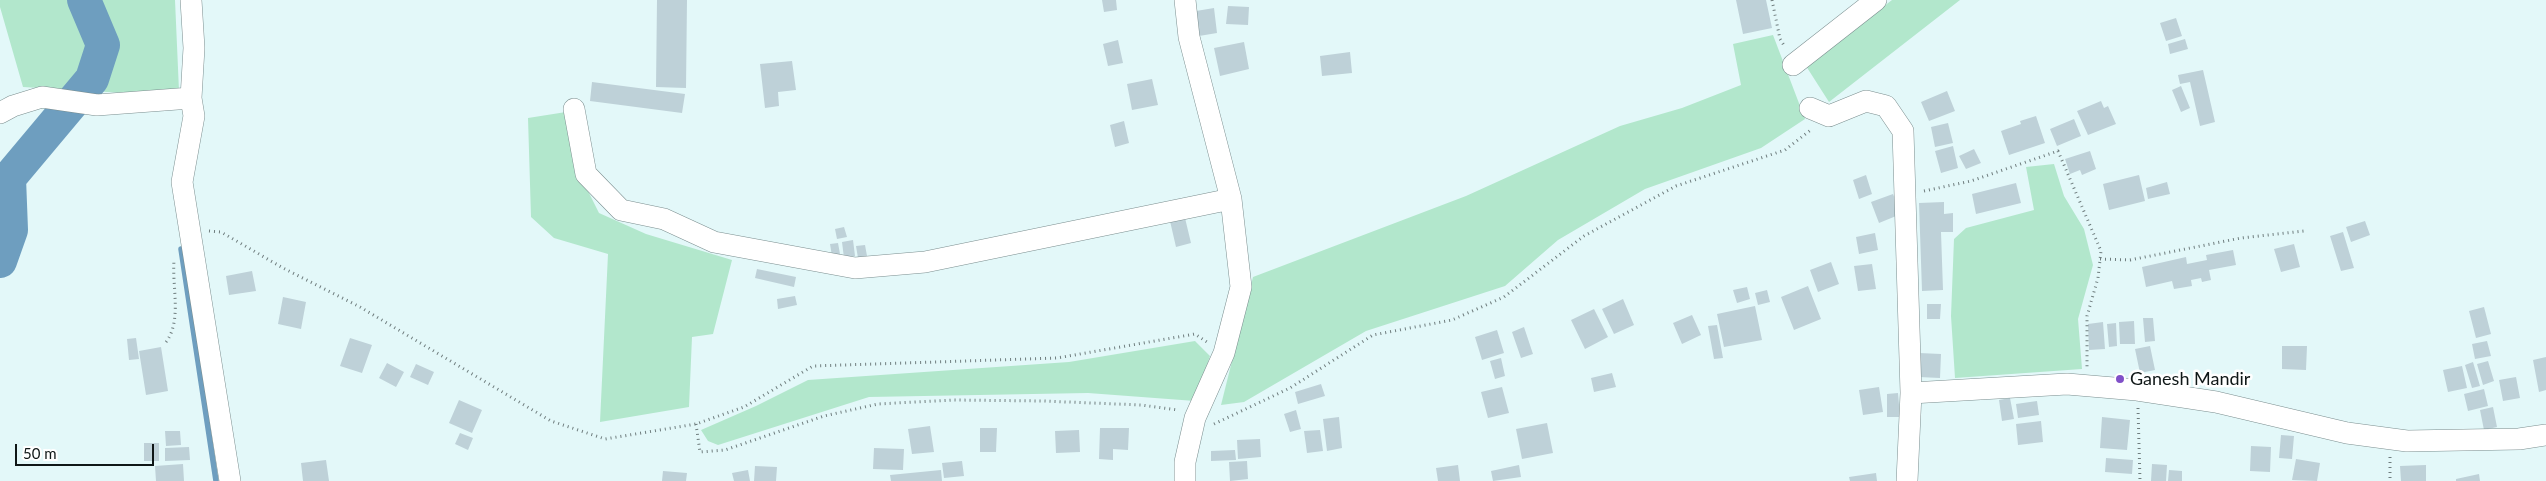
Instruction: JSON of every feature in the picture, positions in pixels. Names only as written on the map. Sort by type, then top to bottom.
[{"type":"street","points":[[191,0],[194,48],[191,98],[194,116],[182,182],[230,481]]},
{"type":"street","points":[[1185,0],[1189,37],[1231,199],[1241,287],[1224,353],[1197,415],[1185,462],[1185,481]]},
{"type":"street","points":[[1793,64],[1876,0]]},
{"type":"street","points":[[0,113],[13,106],[42,97],[97,105],[191,98]]},
{"type":"street","points":[[1810,108],[1829,116],[1866,101],[1886,106],[1903,131],[1911,393],[1907,481]]},
{"type":"street","points":[[574,109],[586,174],[621,210],[664,219],[714,242],[855,268],[925,262],[1231,199]]},
{"type":"street","points":[[1911,393],[2067,384],[2137,390],[2216,402],[2347,433],[2407,441],[2519,439],[2546,435]]},
{"type":"path","points":[[1772,0],[1780,39],[1793,64]]},
{"type":"path","points":[[696,424],[700,452],[725,450],[824,416],[878,404],[954,400],[1141,405],[1197,415],[1214,424],[1290,388],[1373,335],[1452,320],[1504,297],[1584,236],[1676,186],[1785,150],[1815,127],[1810,108]]},
{"type":"path","points":[[1906,195],[1971,180],[2058,152],[2101,251],[2098,278],[2087,316],[2085,340],[2088,386]]},
{"type":"path","points":[[2100,259],[2130,260],[2241,238],[2304,231]]},
{"type":"path","points":[[166,342],[171,335],[175,321],[172,282],[174,257],[180,244],[190,235],[221,232],[283,268],[360,307],[550,421],[605,439],[696,424],[744,407],[812,366],[1057,358],[1195,334],[1224,353]]},
{"type":"path","points":[[2137,390],[2140,481]]},
{"type":"green space","points":[[0,0],[175,0],[179,91],[124,93],[23,87],[0,7]]},
{"type":"green space","points":[[1892,0],[1960,0],[1829,102],[1806,66]]},
{"type":"green space","points":[[1773,35],[1805,119],[1761,148],[1645,189],[1558,240],[1505,286],[1366,331],[1244,402],[1221,405],[1253,277],[1466,196],[1620,126],[1682,108],[1741,85],[1733,44]]},
{"type":"green space","points":[[566,112],[573,161],[599,213],[646,234],[732,260],[713,334],[692,337],[689,407],[600,422],[608,254],[554,238],[531,217],[528,118]]},
{"type":"green space","points":[[2054,164],[2064,196],[2084,229],[2093,265],[2078,319],[2082,369],[1955,378],[1951,316],[1954,239],[1966,228],[2034,210],[2026,167]]},
{"type":"green space","points":[[1195,341],[1210,356],[1195,401],[1088,393],[869,397],[718,445],[708,441],[701,430],[756,406],[808,380],[1069,362]]},
{"type":"building","points":[[657,0],[687,0],[686,88],[656,87]]},
{"type":"building","points":[[1102,0],[1116,0],[1117,10],[1104,12]]},
{"type":"building","points":[[1736,0],[1766,0],[1772,28],[1743,34]]},
{"type":"building","points":[[1228,6],[1249,7],[1248,25],[1226,24]]},
{"type":"building","points":[[1214,8],[1217,33],[1199,36],[1196,11]]},
{"type":"building","points":[[2176,18],[2182,36],[2166,41],[2160,23]]},
{"type":"building","points":[[2185,39],[2188,49],[2170,54],[2168,44]]},
{"type":"building","points":[[1118,40],[1123,63],[1108,66],[1103,44]]},
{"type":"building","points":[[1244,42],[1249,69],[1220,76],[1214,48]]},
{"type":"building","points":[[1350,52],[1352,73],[1322,76],[1320,56]]},
{"type":"building","points":[[792,61],[796,90],[778,92],[779,106],[765,108],[760,64]]},
{"type":"building","points":[[2203,70],[2215,122],[2200,126],[2190,82],[2180,84],[2178,75]]},
{"type":"building","points":[[1152,79],[1158,105],[1132,110],[1127,84]]},
{"type":"building","points":[[592,82],[685,94],[682,113],[590,101]]},
{"type":"building","points":[[2181,86],[2190,108],[2181,112],[2172,90]]},
{"type":"building","points":[[1947,91],[1955,111],[1929,121],[1921,102]]},
{"type":"building","points":[[2101,101],[2104,108],[2108,106],[2116,124],[2088,135],[2077,111]]},
{"type":"building","points":[[2036,116],[2045,143],[2009,155],[2001,131],[2021,124],[2020,121]]},
{"type":"building","points":[[2074,119],[2081,136],[2057,146],[2050,129]]},
{"type":"building","points":[[1124,121],[1129,143],[1115,147],[1110,125]]},
{"type":"building","points":[[1948,123],[1953,143],[1935,147],[1931,127]]},
{"type":"building","points":[[1953,146],[1958,168],[1941,173],[1935,151]]},
{"type":"building","points":[[1974,149],[1981,163],[1966,169],[1959,156]]},
{"type":"building","points":[[2090,151],[2096,169],[2082,175],[2080,170],[2070,174],[2065,159]]},
{"type":"building","points":[[1866,175],[1872,194],[1859,199],[1853,180]]},
{"type":"building","points":[[2139,175],[2145,201],[2109,210],[2103,184]]},
{"type":"building","points":[[2167,182],[2170,194],[2148,199],[2146,188]]},
{"type":"building","points":[[2016,183],[2021,203],[1976,214],[1972,194]]},
{"type":"building","points":[[1893,194],[1901,214],[1879,223],[1871,202]]},
{"type":"building","points":[[1944,202],[1944,214],[1953,213],[1953,232],[1941,232],[1943,290],[1922,291],[1919,203]]},
{"type":"building","points":[[1185,218],[1191,243],[1176,247],[1170,221]]},
{"type":"building","points":[[2365,221],[2370,235],[2351,242],[2346,227]]},
{"type":"building","points":[[844,227],[847,237],[837,239],[835,229]]},
{"type":"building","points":[[2343,232],[2354,268],[2341,271],[2330,236]]},
{"type":"building","points":[[1875,233],[1878,250],[1859,254],[1856,237]]},
{"type":"building","points":[[853,240],[855,256],[844,258],[842,242]]},
{"type":"building","points":[[838,243],[840,254],[832,256],[830,244]]},
{"type":"building","points":[[2294,244],[2300,267],[2281,272],[2274,249]]},
{"type":"building","points":[[865,245],[867,256],[858,258],[856,246]]},
{"type":"building","points":[[2233,250],[2236,265],[2209,270],[2211,280],[2202,282],[2201,278],[2191,280],[2192,286],[2174,289],[2172,281],[2146,287],[2142,267],[2186,257],[2187,264],[2207,260],[2206,255]]},
{"type":"building","points":[[1831,262],[1839,284],[1818,292],[1810,270]]},
{"type":"building","points":[[1872,264],[1876,289],[1858,291],[1854,266]]},
{"type":"building","points":[[757,269],[796,277],[794,287],[755,278]]},
{"type":"building","points":[[252,271],[256,291],[229,295],[226,276]]},
{"type":"building","points":[[1808,286],[1821,319],[1794,330],[1781,297]]},
{"type":"building","points":[[1747,287],[1750,299],[1737,303],[1733,290]]},
{"type":"building","points":[[1767,290],[1770,302],[1758,305],[1755,293]]},
{"type":"building","points":[[795,296],[797,305],[778,309],[777,299]]},
{"type":"building","points":[[283,297],[306,302],[301,329],[278,324]]},
{"type":"building","points":[[1623,299],[1634,325],[1614,334],[1602,309]]},
{"type":"building","points":[[1927,304],[1941,304],[1940,319],[1927,319]]},
{"type":"building","points":[[1755,306],[1762,340],[1724,347],[1717,314]]},
{"type":"building","points":[[2484,307],[2491,334],[2476,338],[2469,311]]},
{"type":"building","points":[[1594,309],[1608,337],[1585,349],[1571,320]]},
{"type":"building","points":[[1692,315],[1701,335],[1682,344],[1673,323]]},
{"type":"building","points":[[2143,318],[2153,318],[2155,341],[2145,342]]},
{"type":"building","points":[[2134,321],[2135,344],[2120,344],[2119,322]]},
{"type":"building","points":[[2103,322],[2105,349],[2089,350],[2088,324]]},
{"type":"building","points":[[2116,323],[2117,346],[2109,347],[2107,324]]},
{"type":"building","points":[[1717,325],[1723,358],[1714,359],[1708,326]]},
{"type":"building","points":[[1524,327],[1533,354],[1521,358],[1512,332]]},
{"type":"building","points":[[1497,330],[1504,353],[1482,360],[1475,337]]},
{"type":"building","points":[[136,338],[139,359],[129,360],[127,339]]},
{"type":"building","points":[[350,338],[372,345],[362,373],[340,366]]},
{"type":"building","points":[[2487,341],[2491,356],[2475,359],[2472,344]]},
{"type":"building","points":[[2150,346],[2155,370],[2140,373],[2135,349]]},
{"type":"building","points":[[2282,346],[2307,346],[2306,370],[2282,369]]},
{"type":"building","points":[[161,347],[168,391],[146,395],[139,351]]},
{"type":"building","points":[[1919,353],[1941,354],[1940,378],[1919,377]]},
{"type":"building","points":[[2546,357],[2546,390],[2539,392],[2533,360]]},
{"type":"building","points":[[1501,358],[1505,376],[1495,379],[1490,361]]},
{"type":"building","points":[[2488,361],[2494,381],[2483,385],[2477,364]]},
{"type":"building","points":[[2473,362],[2480,386],[2472,388],[2465,365]]},
{"type":"building","points":[[387,363],[404,372],[396,387],[379,378]]},
{"type":"building","points":[[416,364],[434,372],[428,385],[410,377]]},
{"type":"building","points":[[2462,366],[2467,388],[2448,392],[2443,370]]},
{"type":"building","points":[[1612,373],[1616,387],[1594,392],[1591,378]]},
{"type":"building","points":[[2516,377],[2520,398],[2503,401],[2499,380]]},
{"type":"building","points":[[1321,384],[1325,396],[1298,404],[1295,392]]},
{"type":"building","points":[[1502,387],[1509,413],[1488,418],[1481,392]]},
{"type":"building","points":[[1879,387],[1883,412],[1863,415],[1859,390]]},
{"type":"building","points":[[2484,389],[2488,406],[2468,411],[2464,394]]},
{"type":"building","points":[[1898,393],[1900,417],[1887,417],[1887,394]]},
{"type":"building","points":[[2010,398],[2014,419],[2002,421],[1999,400]]},
{"type":"building","points":[[459,400],[482,410],[472,433],[449,423]]},
{"type":"building","points":[[2037,401],[2039,415],[2018,418],[2016,404]]},
{"type":"building","points":[[2493,407],[2497,427],[2484,430],[2480,410]]},
{"type":"building","points":[[1296,410],[1301,429],[1290,432],[1284,414]]},
{"type":"building","points":[[1339,417],[1342,448],[1327,451],[1323,419]]},
{"type":"building","points":[[2102,417],[2130,420],[2127,450],[2100,448]]},
{"type":"building","points":[[2041,421],[2043,442],[2018,445],[2016,424]]},
{"type":"building","points":[[1547,423],[1553,453],[1522,459],[1516,429]]},
{"type":"building","points":[[930,426],[934,452],[912,454],[908,429]]},
{"type":"building","points":[[980,428],[997,428],[996,452],[980,452]]},
{"type":"building","points":[[1100,428],[1129,428],[1128,450],[1113,449],[1113,460],[1099,459]]},
{"type":"building","points":[[1079,430],[1080,452],[1056,453],[1055,431]]},
{"type":"building","points":[[1320,430],[1323,451],[1307,453],[1304,431]]},
{"type":"building","points":[[165,431],[180,431],[181,445],[166,446]]},
{"type":"building","points":[[460,433],[473,438],[468,450],[455,444]]},
{"type":"building","points":[[2281,435],[2294,436],[2292,459],[2279,458]]},
{"type":"building","points":[[1260,439],[1261,457],[1238,459],[1237,440]]},
{"type":"building","points":[[144,443],[159,443],[159,461],[144,461]]},
{"type":"building","points":[[2251,446],[2271,447],[2270,472],[2250,471]]},
{"type":"building","points":[[189,447],[190,460],[165,461],[165,448]]},
{"type":"building","points":[[874,448],[904,449],[903,470],[873,469]]},
{"type":"building","points":[[1235,450],[1236,460],[1211,461],[1211,451]]},
{"type":"building","points":[[2106,458],[2133,460],[2132,474],[2105,472]]},
{"type":"building","points":[[2296,459],[2320,463],[2317,481],[2292,480]]},
{"type":"building","points":[[326,460],[329,481],[303,481],[301,463]]},
{"type":"building","points":[[962,461],[964,476],[944,478],[942,463]]},
{"type":"building","points":[[1247,461],[1248,479],[1230,481],[1229,462]]},
{"type":"building","points":[[183,464],[184,481],[156,481],[155,466]]},
{"type":"building","points":[[2152,464],[2167,465],[2166,481],[2151,481]]},
{"type":"building","points":[[1458,465],[1460,481],[1438,481],[1436,468]]},
{"type":"building","points":[[1519,465],[1521,477],[1493,481],[1491,471]]},
{"type":"building","points":[[2426,465],[2426,481],[2401,481],[2400,466]]},
{"type":"building","points":[[755,466],[777,467],[776,481],[754,481]]},
{"type":"building","points":[[748,470],[750,481],[734,481],[732,473]]},
{"type":"building","points":[[941,470],[942,481],[891,481],[890,475]]},
{"type":"building","points":[[2169,470],[2182,471],[2182,481],[2168,481]]},
{"type":"building","points":[[663,471],[687,473],[686,481],[662,481]]},
{"type":"building","points":[[1876,473],[1877,481],[1850,481],[1849,477]]},
{"type":"building","points":[[2479,474],[2480,481],[2456,481],[2456,479]]},
{"type":"waterway","points":[[0,261],[11,230],[9,178],[92,79],[103,45],[84,0]]},
{"type":"waterway","points":[[181,249],[216,481]]},
{"type":"place","name":"Ganesh Mandir","points":[[2120,379]]}]
